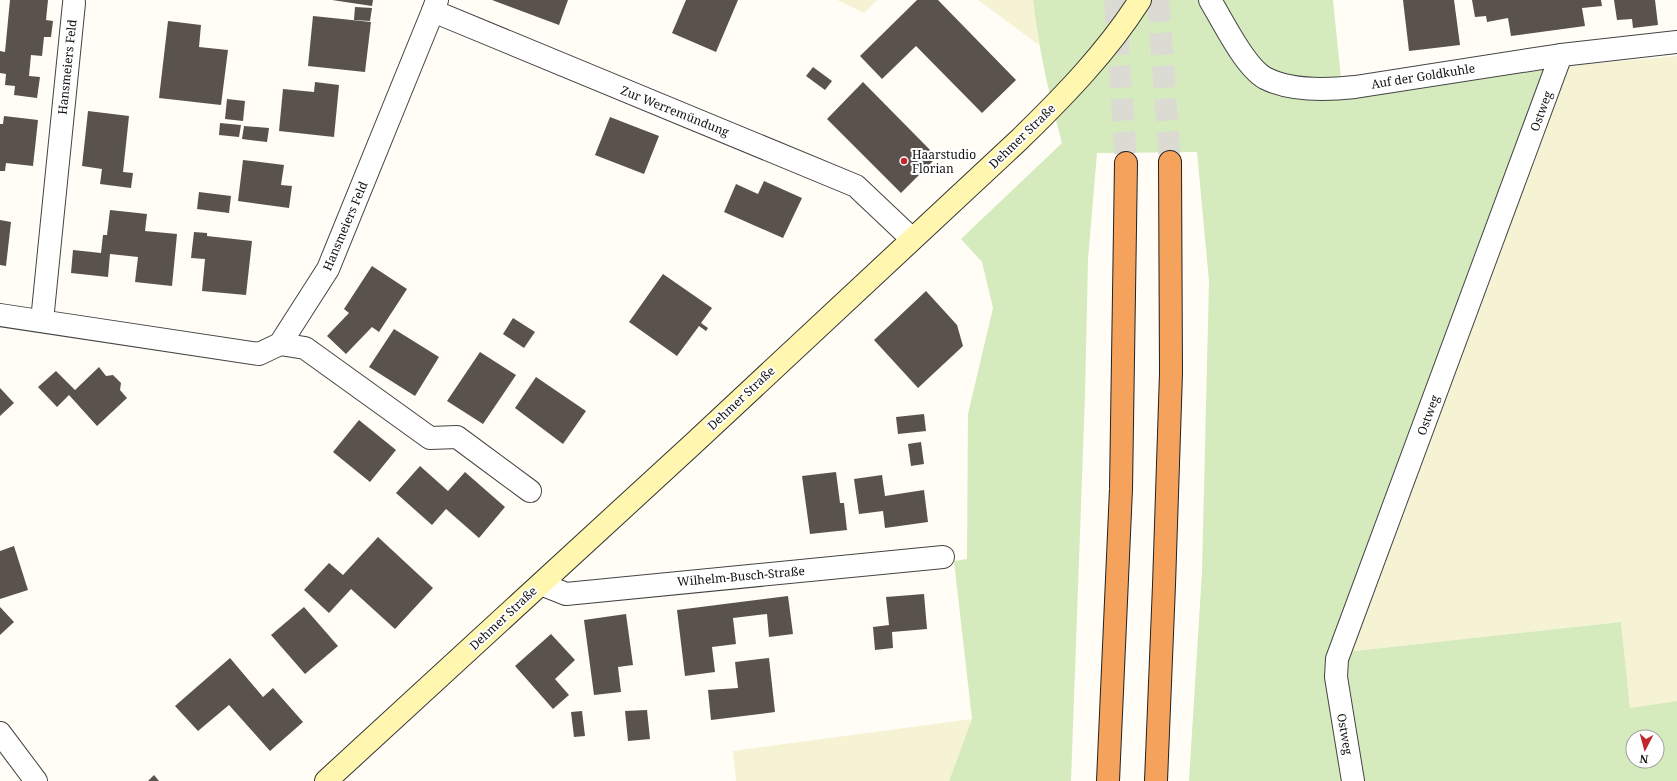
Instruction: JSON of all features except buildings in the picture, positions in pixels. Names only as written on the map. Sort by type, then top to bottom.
[{"type":"highway","points":[[1156,781],[1171,373],[1170,162]]},
{"type":"highway","points":[[1108,781],[1122,489],[1126,163]]},
{"type":"street","name":"Dehmer Straße","points":[[326,781],[912,240],[1062,97],[1124,26],[1140,0]]},
{"type":"street","name":"Auf der Goldkuhle","points":[[1210,0],[1245,59],[1264,77],[1298,88],[1333,89],[1356,87],[1561,55],[1677,42]]},
{"type":"street","name":"Hansmeiers Feld","points":[[42,321],[74,3]]},
{"type":"street","name":"Zur Werremündung","points":[[435,6],[856,186],[912,240]]},
{"type":"street","name":"Hansmeiers Feld","points":[[280,344],[328,269],[435,6]]},
{"type":"street","name":"Ostweg","points":[[1353,781],[1336,677],[1337,659],[1561,55]]},
{"type":"street","points":[[0,315],[259,354],[280,344],[305,348],[430,438],[457,438],[530,491]]},
{"type":"street","name":"Wilhelm-Busch-Straße","points":[[541,584],[566,594],[944,557]]},
{"type":"street","points":[[0,733],[36,781]]},
{"type":"shaded area","points":[[837,0],[877,0],[864,13]]},
{"type":"shaded area","points":[[978,0],[1033,0],[1039,45]]},
{"type":"shaded area","points":[[1677,56],[1677,701],[1630,709],[1621,622],[1345,652],[1567,66]]},
{"type":"shaded area","points":[[972,719],[949,781],[736,781],[733,751]]},
{"type":"green space","points":[[1033,0],[1333,0],[1343,98],[1567,66],[1345,652],[1621,622],[1630,708],[1677,701],[1677,781],[1189,781],[1202,572],[1209,281],[1197,152],[1097,153],[1088,259],[1085,395],[1071,781],[949,781],[972,719],[954,561],[967,559],[968,414],[993,308],[982,262],[961,239],[1062,143],[1038,37]]},
{"type":"tunnel","points":[[1115,0],[1126,163]]},
{"type":"tunnel","points":[[1158,0],[1170,162]]},
{"type":"place","name":"Haarstudio Florian","points":[[904,161]]}]
